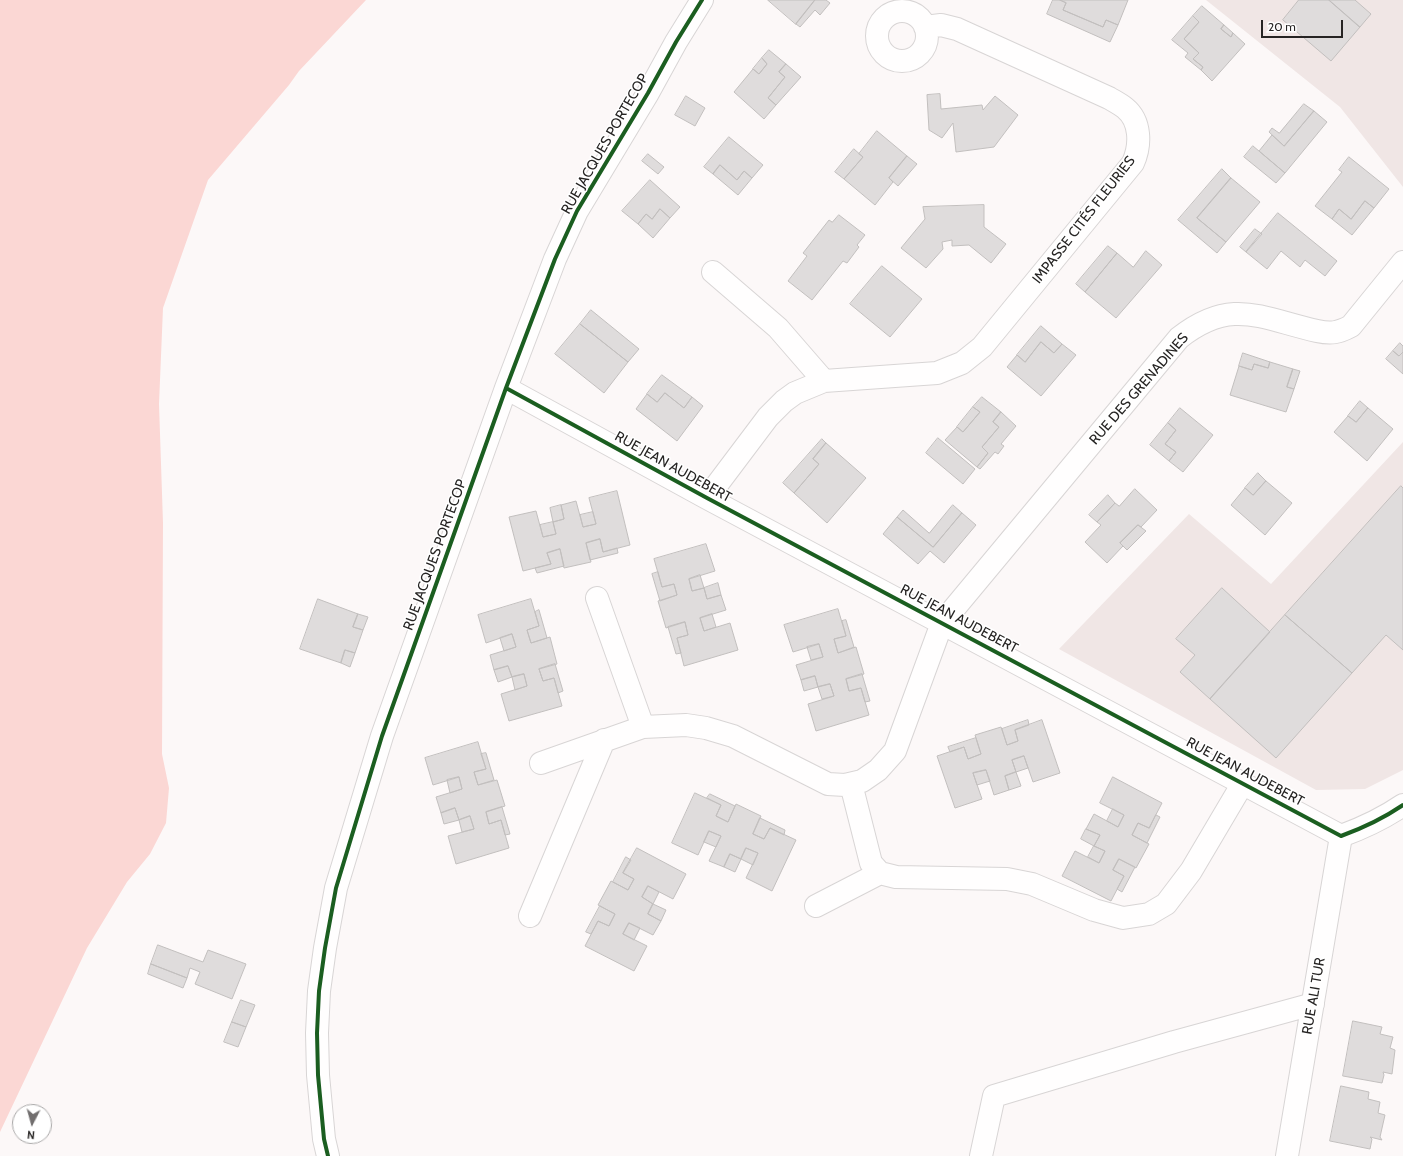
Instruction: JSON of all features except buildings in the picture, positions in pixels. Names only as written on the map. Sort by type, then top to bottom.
[{"type":"street","name":"RUE JACQUES PORTECOP","points":[[328,1156],[324,1138],[318,1075],[317,1033],[319,991],[336,888],[382,736],[506,388],[555,259],[577,211],[702,0]]},
{"type":"street","name":"IMPASSE CITÉS FLEURIES","points":[[707,498],[768,417],[784,401],[795,393],[824,381],[937,373],[962,363],[972,356],[982,347],[1133,163],[1138,152],[1138,133],[1132,115],[1124,107],[1108,98],[957,29],[942,25],[925,27]]},
{"type":"street","name":"RUE DES GRENADINES","points":[[851,784],[862,781],[878,770],[895,751],[942,623],[1179,338],[1192,328],[1215,317],[1228,314],[1255,315],[1326,333],[1340,332],[1351,326],[1403,262]]},
{"type":"street","points":[[713,272],[778,328],[824,381]]},
{"type":"street","name":"RUE JEAN AUDEBERT","points":[[506,388],[707,498],[1341,836]]},
{"type":"street","points":[[597,598],[643,727]]},
{"type":"street","points":[[541,762],[643,727],[686,725],[706,728],[733,736],[828,784],[851,784],[871,862],[880,873],[896,877],[1008,879],[1032,884],[1094,910],[1123,918],[1149,914],[1166,904],[1191,871],[1243,783]]},
{"type":"street","points":[[530,916],[604,740]]},
{"type":"street","points":[[1341,836],[1363,828],[1403,805]]},
{"type":"street","name":"RUE ALI TUR","points":[[1286,1156],[1341,836]]},
{"type":"street","points":[[816,906],[880,873]]},
{"type":"street","points":[[981,1156],[994,1096],[1174,1042],[1312,1004]]},
{"type":"shaded area","points":[[0,0],[366,0],[299,71],[289,85],[208,180],[163,308],[159,404],[163,523],[162,754],[169,788],[166,823],[150,854],[127,882],[87,948],[0,1132]]},
{"type":"shaded area","points":[[1206,0],[1403,0],[1403,187],[1340,107]]},
{"type":"shaded area","points":[[1403,442],[1403,770],[1365,789],[1316,790],[1059,649],[1189,514],[1271,584]]},
{"type":"cycle path","points":[[328,1156],[324,1139],[318,1075],[317,1033],[319,991],[336,888],[382,736],[506,388],[555,259],[577,211],[702,0]]},
{"type":"cycle path","points":[[506,388],[707,498],[1341,836],[1357,830],[1403,805]]}]
